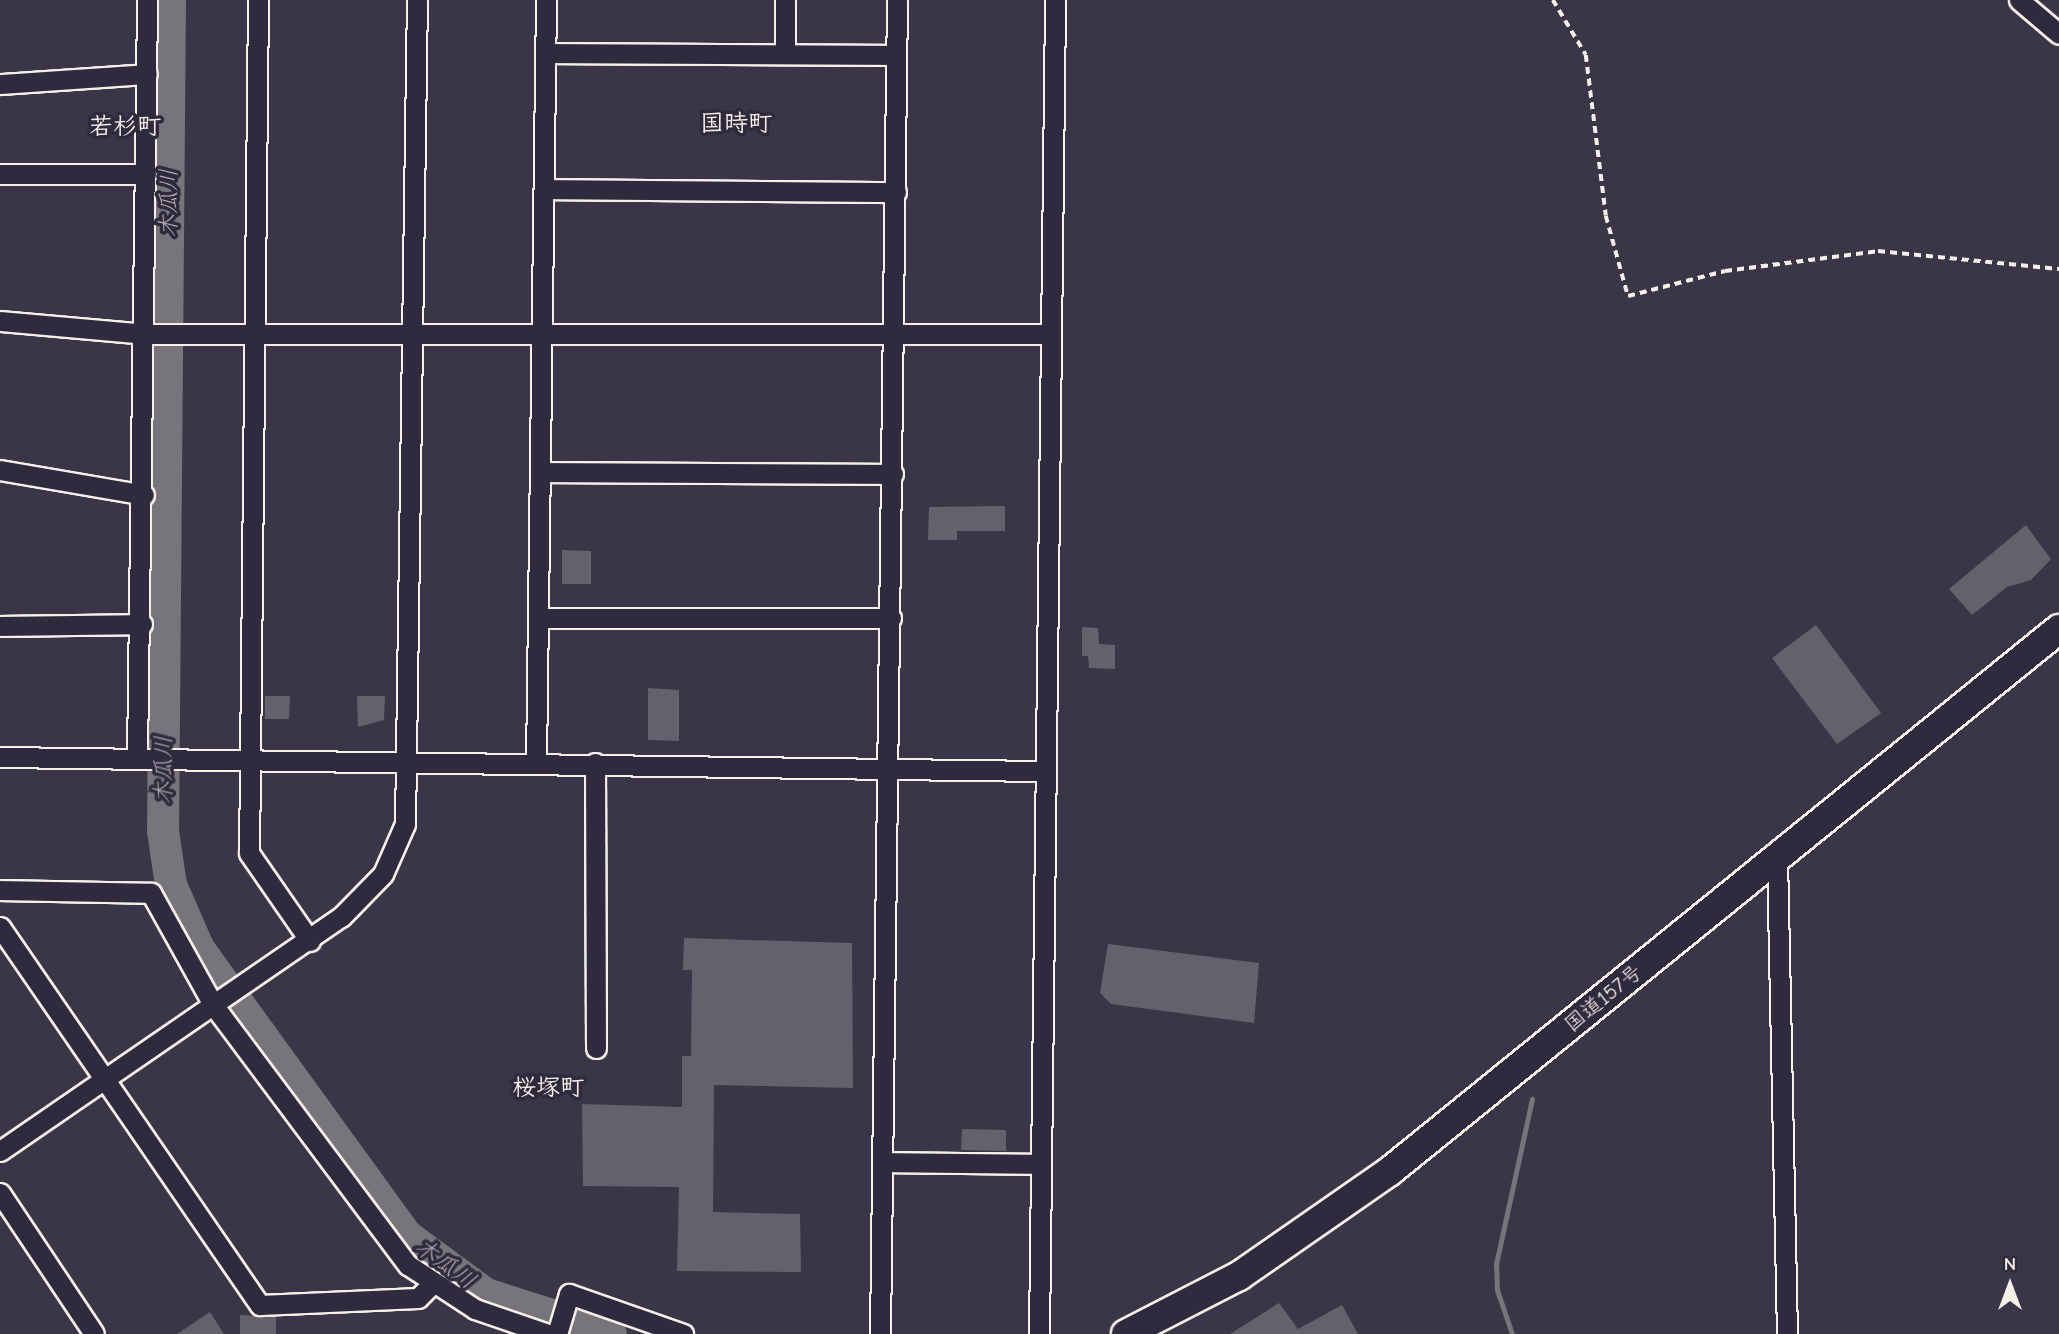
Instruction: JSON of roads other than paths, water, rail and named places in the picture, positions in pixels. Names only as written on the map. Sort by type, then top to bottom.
[{"type":"highway","name":"国道157号","points":[[1126,1334],[1310,1230],[2059,629]]},
{"type":"street","points":[[137,758],[144,495],[158,333],[146,174],[147,0]]},
{"type":"street","points":[[258,0],[249,853],[310,941]]},
{"type":"street","points":[[0,1151],[310,941],[363,898],[395,852],[405,824],[409,761],[417,0]]},
{"type":"street","points":[[536,763],[546,0]]},
{"type":"street","points":[[785,0],[785,54]]},
{"type":"street","points":[[880,1334],[896,333],[897,0]]},
{"type":"street","points":[[1039,1334],[1055,0]]},
{"type":"street","points":[[2019,0],[2059,34]]},
{"type":"street","points":[[545,53],[896,55]]},
{"type":"street","points":[[0,84],[147,74]]},
{"type":"street","points":[[0,174],[146,174]]},
{"type":"street","points":[[544,189],[896,192]]},
{"type":"street","points":[[0,321],[158,333],[541,330],[1051,334]]},
{"type":"street","points":[[0,470],[144,495]]},
{"type":"street","points":[[540,472],[893,474]]},
{"type":"street","points":[[538,618],[891,618]]},
{"type":"street","points":[[0,626],[142,624]]},
{"type":"street","points":[[0,757],[1046,771]]},
{"type":"street","points":[[595,764],[596,1048]]},
{"type":"street","points":[[1777,857],[1787,1334]]},
{"type":"street","points":[[0,890],[151,893],[218,1004],[368,1217],[433,1283],[475,1309],[555,1332],[567,1298],[683,1334]]},
{"type":"street","points":[[0,928],[260,1305],[418,1298],[433,1283]]},
{"type":"street","points":[[883,1162],[1041,1164]]},
{"type":"street","points":[[0,1193],[94,1334]]},
{"type":"waterway","name":"木瓜川","points":[[170,0],[163,831],[171,885],[199,949],[407,1236],[486,1294],[611,1334]]},
{"type":"waterway","points":[[1512,1334],[1497,1290],[1496,1264],[1532,1099]]},
{"type":"district","name":"国時町","points":[[736,124]]},
{"type":"district","name":"若杉町","points":[[125,127]]},
{"type":"district","name":"桜塚町","points":[[548,1088]]}]
